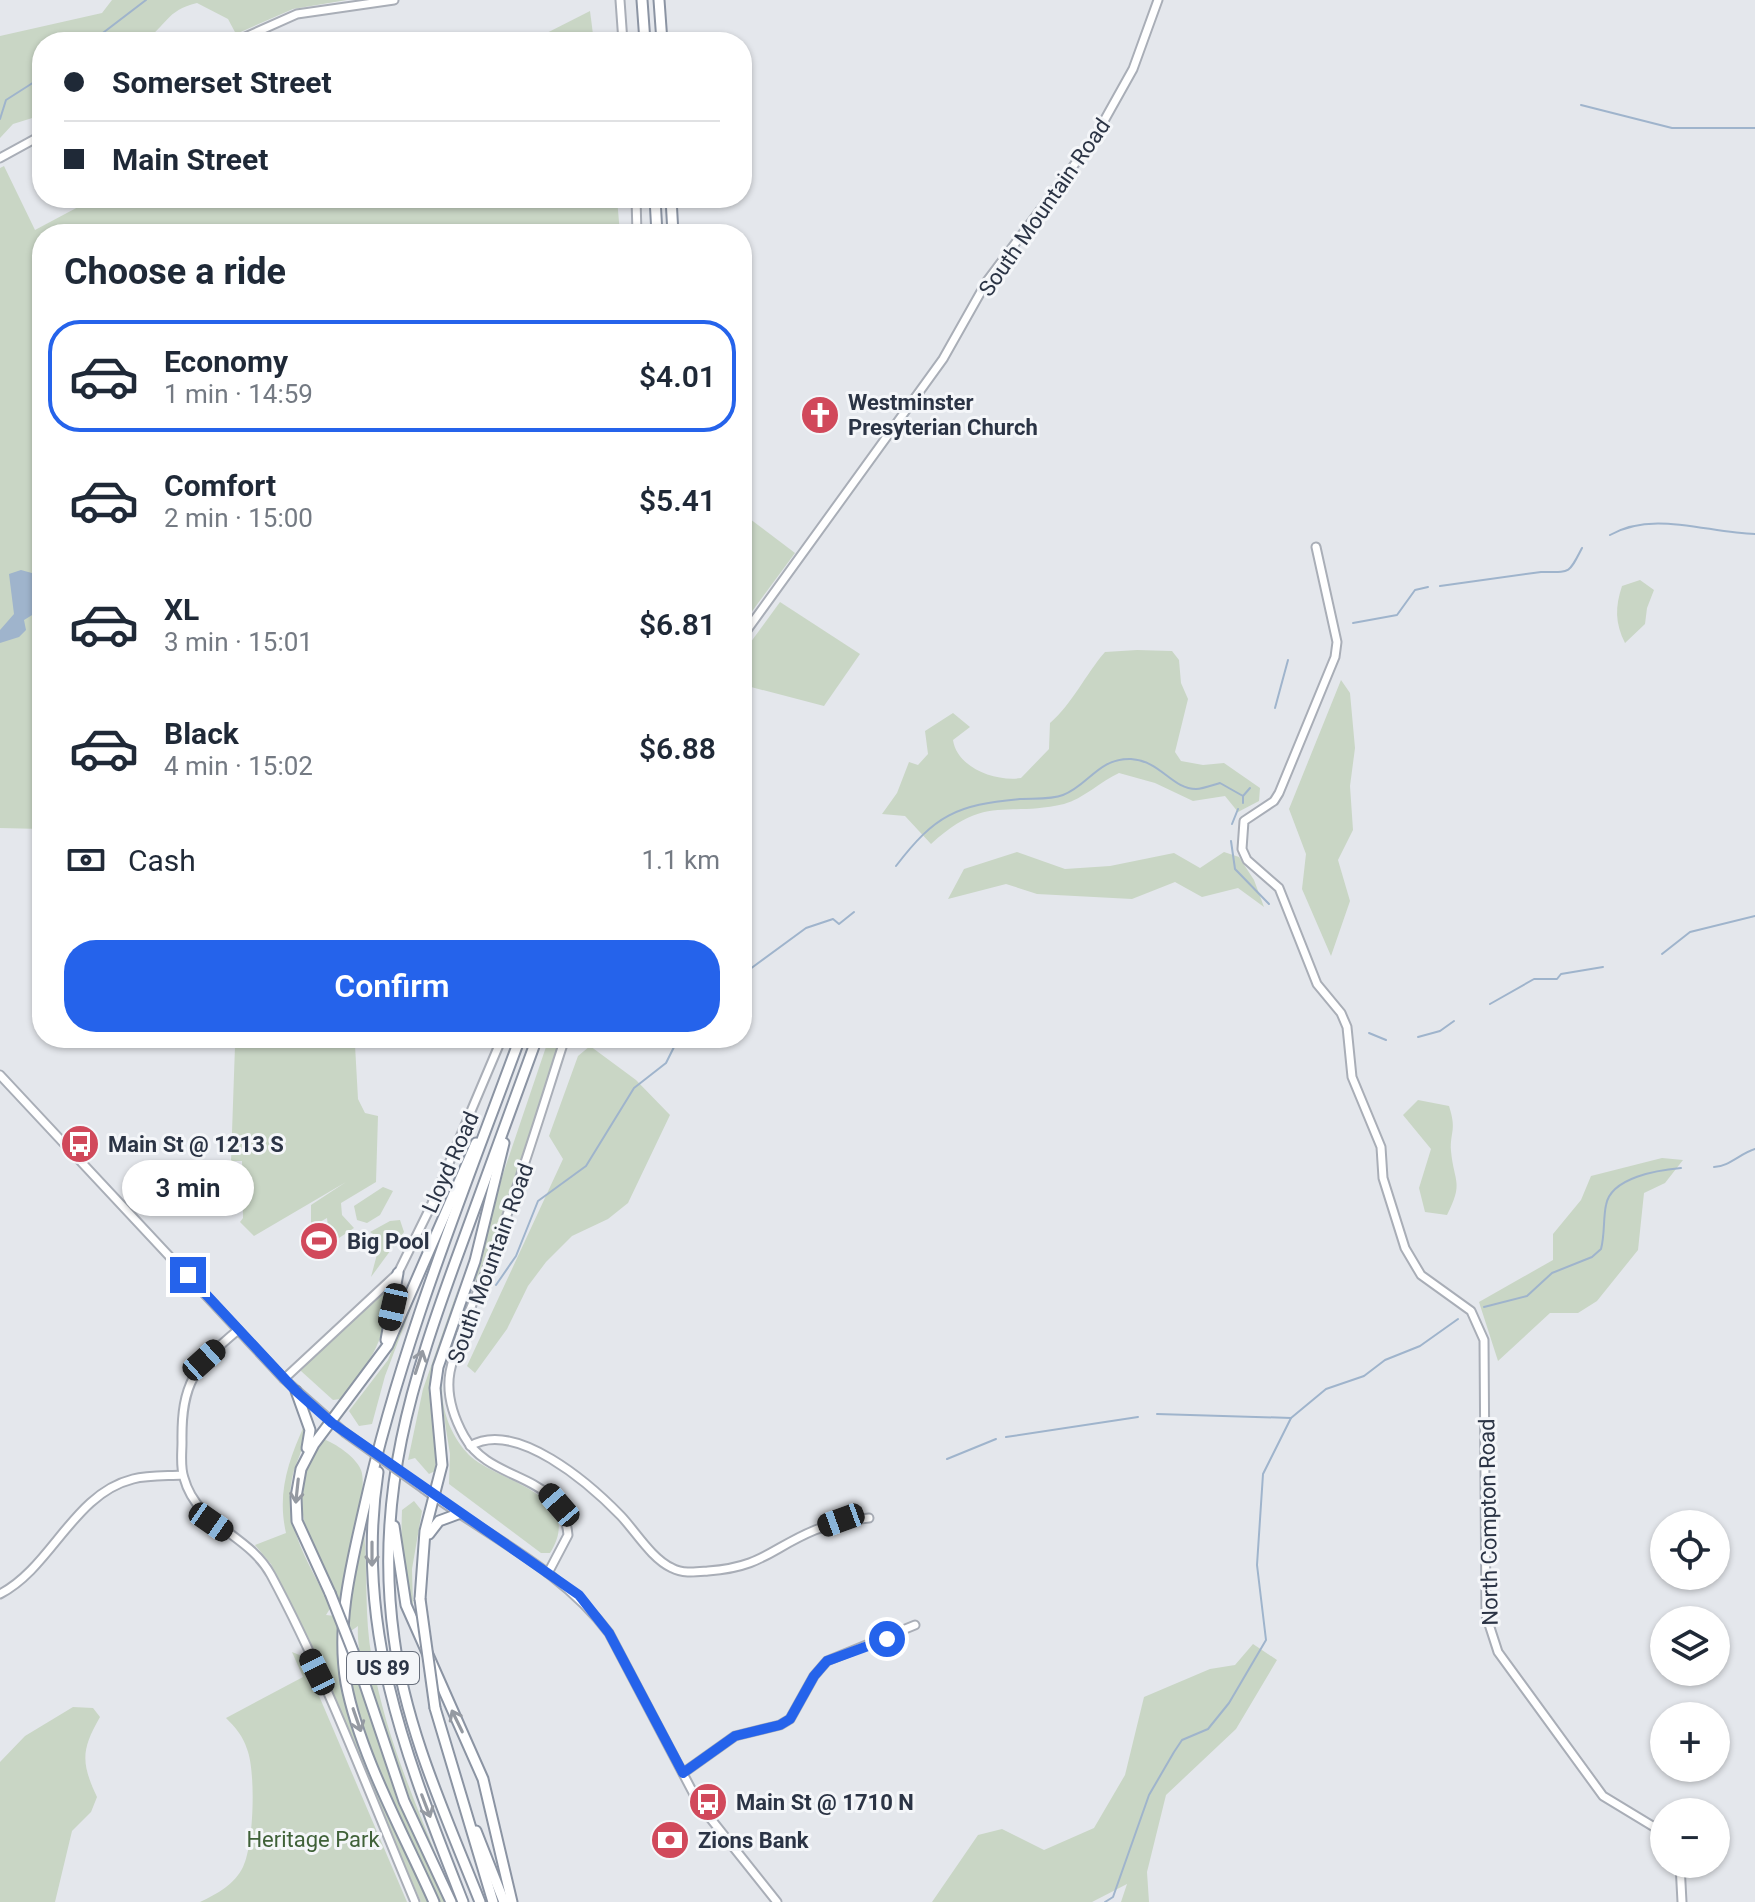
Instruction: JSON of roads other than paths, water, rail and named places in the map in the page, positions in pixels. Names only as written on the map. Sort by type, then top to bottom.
[{"type":"highway","points":[[642,0],[644,32]]},
{"type":"highway","points":[[659,0],[661,32]]},
{"type":"highway","name":"US 89","points":[[463,1902],[405,1752],[377,1636],[372,1577],[373,1511],[386,1421],[401,1365],[516,1048]]},
{"type":"highway","name":"US 89","points":[[480,1902],[420,1747],[394,1638],[388,1544],[400,1437],[419,1362],[533,1048]]},
{"type":"highway","points":[[493,1902],[435,1708],[420,1599],[423,1548],[443,1447],[436,1394],[438,1367],[475,1261],[528,1063]]},
{"type":"highway","points":[[303,1465],[383,1351],[507,1074]]},
{"type":"highway","points":[[383,1351],[398,1273]]},
{"type":"highway","points":[[296,1391],[310,1430],[296,1497],[297,1521],[358,1664],[404,1801],[451,1902]]},
{"type":"highway","points":[[386,1421],[347,1591],[342,1644],[355,1717],[434,1902]]},
{"type":"highway","points":[[400,1437],[395,1534],[406,1605],[483,1779],[512,1902]]},
{"type":"highway","points":[[423,1548],[431,1528],[439,1521],[458,1514]]},
{"type":"highway","points":[[450,1763],[504,1902]]},
{"type":"street","points":[[256,32],[297,14],[394,0]]},
{"type":"street","points":[[620,0],[622,32]]},
{"type":"street","name":"South Mountain Road","points":[[752,623],[943,359],[987,281],[1095,137],[1133,69],[1158,0]]},
{"type":"street","points":[[0,158],[32,140]]},
{"type":"street","name":"North Compton Road","points":[[1316,547],[1337,642],[1335,657],[1279,793],[1274,801],[1244,821],[1242,849],[1247,860],[1279,888],[1317,984],[1341,1013],[1347,1027],[1352,1077],[1381,1147],[1383,1178],[1405,1248],[1421,1275],[1471,1311],[1484,1340],[1486,1615],[1492,1640],[1540,1715],[1603,1796],[1650,1825]]},
{"type":"street","name":"Lloyd Road","points":[[284,1379],[398,1273],[430,1208],[498,1048]]},
{"type":"street","name":"South Mountain Road","points":[[548,1573],[568,1535],[563,1513],[548,1492],[497,1468],[470,1446],[455,1418],[449,1374],[522,1175],[562,1048]]},
{"type":"street","points":[[0,1075],[296,1391],[344,1432],[458,1514],[579,1595],[609,1633],[699,1804],[777,1902]]},
{"type":"street","points":[[238,1330],[204,1360],[187,1386],[183,1412],[182,1475],[199,1510],[261,1560],[301,1639],[415,1902]]},
{"type":"street","points":[[470,1446],[484,1438],[498,1438],[564,1466],[619,1514],[669,1567],[682,1572],[737,1569],[767,1558],[811,1531],[841,1520],[869,1518]]},
{"type":"street","points":[[0,1594],[26,1575],[107,1489],[134,1478],[182,1475]]},
{"type":"street","points":[[683,1773],[735,1736],[780,1725],[790,1719],[814,1676],[827,1661],[915,1625]]},
{"type":"street","points":[[1681,1878],[1682,1902]]},
{"type":"water","points":[[21,570],[32,573],[32,615],[24,620],[26,630],[19,637],[0,643],[0,630],[14,614],[9,574]]},
{"type":"waterway","points":[[104,32],[146,0]]},
{"type":"waterway","points":[[0,119],[6,100],[32,83]]},
{"type":"waterway","points":[[1581,105],[1672,128],[1755,128]]},
{"type":"waterway","points":[[1610,535],[1644,524],[1662,523],[1755,534]]},
{"type":"waterway","points":[[1440,586],[1541,572],[1563,572],[1571,567],[1582,548]]},
{"type":"waterway","points":[[1353,623],[1397,615],[1415,590],[1428,587]]},
{"type":"waterway","points":[[1275,708],[1288,660]]},
{"type":"waterway","points":[[896,866],[935,824],[963,809],[1020,799],[1058,797],[1072,791],[1102,767],[1120,760],[1141,761],[1188,788],[1199,789],[1220,783],[1243,796],[1243,803]]},
{"type":"waterway","points":[[1243,796],[1250,788]]},
{"type":"waterway","points":[[1232,824],[1238,809]]},
{"type":"waterway","points":[[1231,841],[1235,869],[1269,904]]},
{"type":"waterway","points":[[752,968],[806,928],[833,919],[839,924],[854,912]]},
{"type":"waterway","points":[[1662,954],[1690,932],[1755,916]]},
{"type":"waterway","points":[[1490,1004],[1534,979],[1557,979],[1561,974],[1603,967]]},
{"type":"waterway","points":[[1418,1037],[1440,1031],[1454,1021]]},
{"type":"waterway","points":[[1369,1033],[1386,1040]]},
{"type":"waterway","points":[[496,1285],[516,1256],[538,1201],[586,1166],[634,1088],[666,1063],[674,1048]]},
{"type":"waterway","points":[[1714,1167],[1755,1149]]},
{"type":"waterway","points":[[1484,1307],[1527,1296],[1552,1273],[1592,1257],[1601,1249],[1610,1195],[1637,1177],[1681,1168]]},
{"type":"waterway","points":[[1157,1414],[1291,1418],[1326,1389],[1364,1376],[1385,1360],[1420,1346],[1458,1319]]},
{"type":"waterway","points":[[1006,1437],[1138,1417]]},
{"type":"waterway","points":[[1105,1902],[1113,1897],[1149,1795],[1174,1752],[1182,1740],[1208,1729],[1229,1703],[1266,1640],[1257,1565],[1263,1474],[1291,1418]]},
{"type":"waterway","points":[[947,1459],[996,1439]]},
{"type":"place","name":"Westminster Presyterian Church","points":[[820,415]]},
{"type":"place","name":"Main St @ 1213 S","points":[[80,1144]]},
{"type":"place","name":"Big Pool","points":[[319,1241]]},
{"type":"place","name":"Main St @ 1710 N","points":[[708,1802]]},
{"type":"place","name":"Zions Bank","points":[[670,1840]]},
{"type":"park label","name":"Heritage Park","points":[[313,1839]]}]
